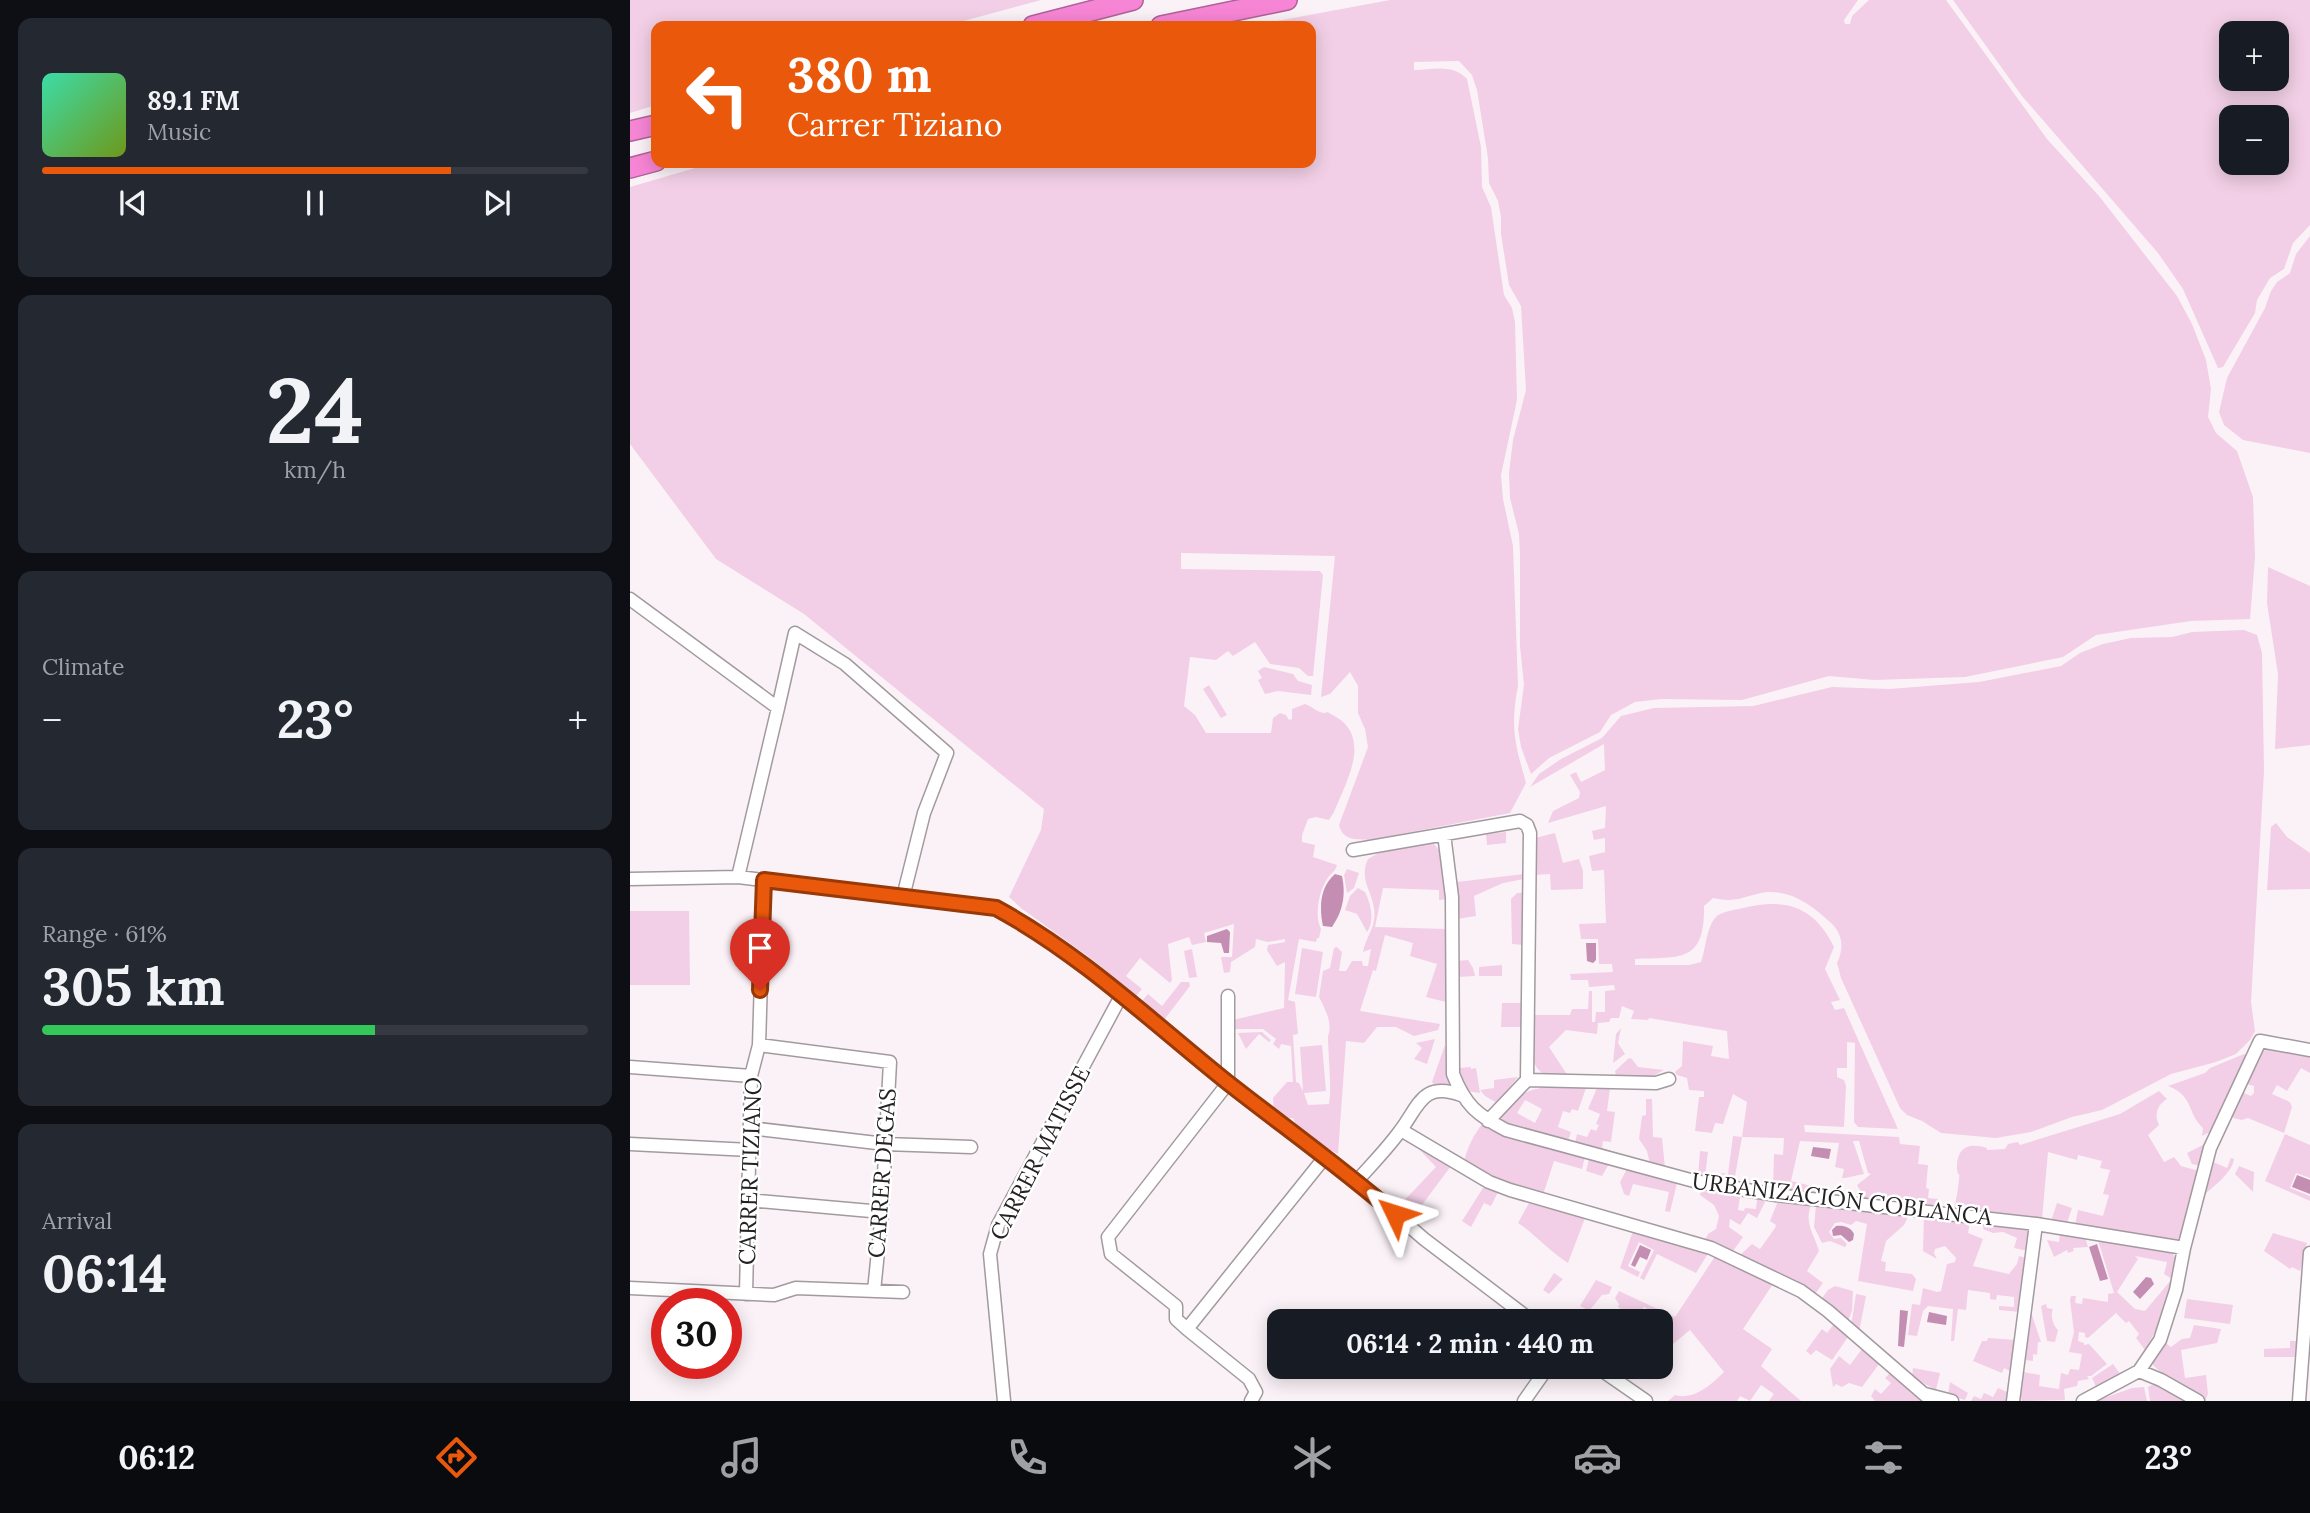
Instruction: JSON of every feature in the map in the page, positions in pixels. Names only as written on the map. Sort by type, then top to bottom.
[{"type":"highway","points":[[1052,21],[1133,0]]},
{"type":"highway","points":[[1185,21],[1287,0]]},
{"type":"highway","points":[[630,131],[651,126]]},
{"type":"highway","points":[[630,168],[651,162]]},
{"type":"street","points":[[630,599],[778,708]]},
{"type":"street","points":[[737,877],[795,633],[845,664],[947,753],[924,813],[903,897]]},
{"type":"street","points":[[1353,850],[1520,821],[1527,825],[1530,833],[1527,1080],[1488,1121]]},
{"type":"street","points":[[1444,834],[1452,897],[1453,1074],[1461,1095]]},
{"type":"street","points":[[630,879],[737,877],[996,908],[1026,924],[1121,996],[1228,1083],[1357,1181],[1424,1239],[1516,1309]]},
{"type":"street","name":"CARRER TIZIANO","points":[[746,1294],[751,1076],[758,1045],[764,880]]},
{"type":"street","name":"CARRER MATISSE","points":[[1004,1401],[990,1254],[998,1225],[1121,996]]},
{"type":"street","points":[[1228,996],[1228,1083],[1108,1237],[1111,1254],[1176,1306],[1176,1320],[1249,1379],[1256,1392],[1251,1401]]},
{"type":"street","points":[[2083,1401],[2139,1371],[2160,1340],[2176,1290],[2210,1148],[2260,1041],[2310,1050]]},
{"type":"street","name":"CARRER DEGAS","points":[[758,1045],[890,1062],[882,1212],[874,1291]]},
{"type":"street","points":[[630,1068],[751,1076]]},
{"type":"street","points":[[1527,1080],[1656,1083],[1669,1079]]},
{"type":"street","points":[[1357,1181],[1401,1130],[1421,1098],[1436,1090],[1448,1090],[1461,1095]]},
{"type":"street","name":"URBANIZACIÓN COBLANCA","points":[[1461,1095],[1488,1121],[1506,1130],[1694,1181],[1776,1195],[2036,1224],[2184,1248]]},
{"type":"street","points":[[750,1128],[885,1144],[971,1147]]},
{"type":"street","points":[[1401,1130],[1489,1182],[1711,1248],[1801,1291],[1928,1397],[1952,1401]]},
{"type":"street","points":[[630,1144],[750,1150]]},
{"type":"street","points":[[1187,1329],[1325,1157]]},
{"type":"street","points":[[748,1200],[882,1212]]},
{"type":"street","points":[[2013,1401],[2036,1224]]},
{"type":"street","points":[[2299,1401],[2310,1253]]},
{"type":"street","points":[[630,1288],[774,1295],[796,1288],[903,1292]]},
{"type":"street","points":[[2139,1371],[2198,1401]]},
{"type":"street","points":[[1524,1401],[1540,1379]]},
{"type":"street","points":[[1614,1379],[1646,1401]]},
{"type":"shaded area","points":[[630,0],[1041,0],[963,21],[651,21],[651,107],[630,113]]},
{"type":"shaded area","points":[[1390,0],[1858,0],[1844,20],[1845,24],[1850,24],[1852,16],[1869,0],[1946,0],[2047,139],[2099,196],[2177,296],[2192,324],[2206,360],[2211,389],[2208,417],[2216,433],[2237,451],[2253,497],[2255,557],[2250,619],[2191,621],[2096,635],[2063,657],[1965,677],[1874,680],[1829,676],[1742,700],[1661,699],[1635,702],[1611,715],[1600,732],[1549,758],[1531,774],[1521,747],[1518,729],[1524,685],[1520,646],[1520,554],[1519,534],[1510,498],[1509,473],[1513,440],[1526,390],[1521,306],[1509,285],[1501,217],[1498,201],[1489,183],[1488,158],[1472,75],[1459,61],[1414,62],[1414,70],[1449,69],[1467,79],[1481,147],[1482,187],[1491,207],[1504,295],[1512,308],[1515,322],[1517,400],[1501,475],[1513,546],[1518,686],[1514,713],[1515,735],[1526,783],[1510,813],[1370,840],[1347,837],[1339,825],[1368,747],[1365,729],[1358,713],[1358,686],[1350,672],[1330,694],[1321,697],[1335,556],[1181,553],[1181,569],[1320,571],[1323,575],[1313,676],[1308,676],[1299,668],[1270,664],[1255,642],[1233,656],[1228,651],[1216,660],[1190,657],[1184,706],[1195,715],[1206,733],[1271,733],[1273,718],[1280,713],[1286,715],[1289,720],[1292,719],[1292,709],[1305,704],[1331,714],[1344,723],[1351,734],[1353,759],[1334,812],[1329,820],[1316,817],[1308,819],[1302,835],[1302,842],[1315,845],[1313,857],[1337,865],[1327,879],[1320,897],[1319,938],[1316,942],[1299,939],[1288,1000],[1295,1002],[1298,1034],[1293,1035],[1296,1082],[1303,1091],[1300,1047],[1322,1045],[1326,1091],[1304,1093],[1308,1105],[1329,1104],[1330,1026],[1319,997],[1323,971],[1330,968],[1334,948],[1337,947],[1342,952],[1339,971],[1346,971],[1352,961],[1362,961],[1363,966],[1368,966],[1371,949],[1363,952],[1375,915],[1365,878],[1368,859],[1382,851],[1431,840],[1441,853],[1447,899],[1439,900],[1439,890],[1383,888],[1375,927],[1447,929],[1446,1002],[1426,997],[1437,964],[1410,956],[1413,943],[1385,935],[1376,971],[1373,970],[1360,1011],[1440,1024],[1438,1030],[1414,1036],[1396,1027],[1377,1027],[1364,1043],[1346,1041],[1338,1154],[1311,1140],[1312,1136],[1296,1125],[1293,1118],[1284,1118],[1274,1113],[1273,1098],[1287,1082],[1293,1082],[1291,1046],[1281,1044],[1279,1049],[1273,1044],[1276,1039],[1263,1029],[1233,1029],[1233,1020],[1284,1008],[1285,962],[1277,966],[1267,950],[1268,945],[1285,942],[1285,939],[1268,942],[1256,939],[1255,947],[1231,962],[1230,972],[1224,973],[1221,957],[1232,957],[1234,924],[1204,933],[1206,942],[1192,945],[1189,937],[1168,944],[1172,980],[1170,983],[1140,958],[1126,976],[1142,989],[1136,996],[1009,897],[1041,830],[1044,809],[804,614],[716,559],[630,444],[630,187],[695,168],[1316,168],[1316,21],[1276,21]]},
{"type":"shaded area","points":[[1953,0],[2310,0],[2310,225],[2293,243],[2284,269],[2270,278],[2257,300],[2255,313],[2223,367],[2218,368],[2183,289],[2158,253],[2022,96]]},
{"type":"shaded area","points":[[2310,236],[2310,453],[2243,440],[2224,425],[2219,412],[2227,378],[2265,308],[2271,291],[2277,282],[2290,273],[2296,254]]},
{"type":"shaded area","points":[[2268,567],[2310,586],[2310,745],[2275,749],[2278,674],[2267,603]]},
{"type":"shaded area","points":[[2244,630],[2257,635],[2262,653],[2264,771],[2251,1002],[2255,1031],[2236,1054],[2171,1074],[2102,1110],[2072,1117],[2031,1132],[1996,1138],[1941,1133],[1907,1115],[1900,1108],[1841,978],[1837,963],[1841,942],[1831,923],[1810,905],[1777,892],[1736,899],[1713,898],[1704,906],[1703,925],[1695,947],[1677,956],[1635,959],[1635,965],[1689,965],[1701,962],[1713,920],[1726,912],[1773,904],[1797,908],[1808,914],[1826,933],[1834,947],[1825,969],[1840,1000],[1831,1002],[1835,1010],[1844,1008],[1898,1129],[1858,1127],[1854,1122],[1855,1043],[1847,1042],[1847,1068],[1837,1068],[1837,1077],[1844,1080],[1846,1086],[1844,1127],[1804,1125],[1805,1132],[1899,1137],[1900,1144],[1920,1146],[1918,1164],[1928,1165],[1928,1198],[1938,1199],[1937,1206],[1865,1199],[1857,1185],[1871,1174],[1868,1173],[1859,1141],[1853,1141],[1864,1174],[1842,1178],[1844,1169],[1835,1167],[1839,1143],[1800,1141],[1791,1181],[1816,1187],[1814,1194],[1773,1190],[1774,1154],[1783,1155],[1784,1138],[1742,1137],[1747,1102],[1733,1094],[1723,1124],[1715,1123],[1712,1133],[1695,1131],[1699,1097],[1704,1097],[1704,1091],[1689,1090],[1687,1078],[1675,1072],[1682,1066],[1683,1041],[1713,1046],[1711,1056],[1729,1059],[1727,1031],[1649,1018],[1631,1019],[1634,1011],[1622,1006],[1619,1018],[1598,1023],[1597,1034],[1566,1030],[1549,1047],[1568,1076],[1545,1074],[1535,1064],[1532,1048],[1533,1015],[1570,1015],[1572,1009],[1588,1009],[1589,991],[1592,991],[1592,1022],[1595,1022],[1596,1012],[1605,1012],[1605,991],[1615,990],[1614,985],[1589,987],[1588,980],[1571,980],[1570,974],[1613,972],[1612,964],[1599,964],[1598,939],[1581,939],[1579,924],[1606,923],[1604,870],[1592,871],[1589,856],[1605,852],[1605,838],[1594,840],[1592,831],[1605,828],[1606,806],[1548,823],[1553,811],[1579,798],[1580,792],[1570,775],[1576,772],[1581,782],[1605,770],[1604,744],[1530,787],[1539,774],[1561,759],[1602,738],[1621,716],[1654,708],[1753,706],[1832,687],[1889,689],[1979,682],[2061,666],[2080,653],[2103,644],[2131,638]]},
{"type":"shaded area","points":[[1264,667],[1293,674],[1298,681],[1312,685],[1311,695],[1278,691],[1265,694],[1258,680],[1262,678],[1258,671]]},
{"type":"shaded area","points":[[1209,685],[1227,715],[1221,718],[1203,689]]},
{"type":"shaded area","points":[[2276,823],[2287,837],[2310,853],[2310,889],[2267,890],[2271,827]]},
{"type":"shaded area","points":[[1506,832],[1506,843],[1487,845],[1486,834]]},
{"type":"shaded area","points":[[1555,833],[1563,863],[1579,859],[1583,871],[1583,889],[1551,890],[1550,874],[1534,875],[1535,838]]},
{"type":"shaded area","points":[[1347,869],[1359,873],[1354,888],[1347,893],[1344,875]]},
{"type":"shaded area","points":[[1335,874],[1342,876],[1343,903],[1332,927],[1323,926],[1322,898],[1326,885]]},
{"type":"shaded area","points":[[1524,874],[1524,879],[1503,883],[1474,896],[1476,916],[1457,919],[1457,882]]},
{"type":"shaded area","points":[[1358,888],[1365,892],[1370,907],[1371,923],[1367,932],[1357,914],[1345,910],[1350,896]]},
{"type":"shaded area","points":[[1517,893],[1524,893],[1523,945],[1512,944],[1511,899]]},
{"type":"shaded area","points":[[630,911],[689,911],[690,985],[630,985]]},
{"type":"shaded area","points":[[1227,929],[1230,932],[1229,953],[1224,953],[1221,943],[1207,942],[1207,936]]},
{"type":"shaded area","points":[[1586,943],[1596,943],[1596,960],[1593,963],[1587,961]]},
{"type":"shaded area","points":[[1302,948],[1323,952],[1316,997],[1295,994]]},
{"type":"shaded area","points":[[1192,949],[1197,977],[1189,978],[1184,951]]},
{"type":"shaded area","points":[[1468,960],[1475,976],[1457,977],[1457,961]]},
{"type":"shaded area","points":[[1502,965],[1502,976],[1479,976],[1479,967]]},
{"type":"shaded area","points":[[1181,982],[1189,982],[1190,986],[1164,1020],[1142,1001],[1148,994],[1162,1006]]},
{"type":"shaded area","points":[[1502,1003],[1522,1003],[1522,1027],[1501,1027]]},
{"type":"shaded area","points":[[1621,1028],[1618,1043],[1625,1054],[1613,1063],[1616,1034]]},
{"type":"shaded area","points":[[1262,1032],[1271,1040],[1269,1042],[1259,1034],[1246,1049],[1238,1033]]},
{"type":"shaded area","points":[[1435,1039],[1427,1064],[1414,1059],[1422,1048],[1416,1043]]},
{"type":"shaded area","points":[[1445,1045],[1453,1087],[1435,1086],[1432,1082]]},
{"type":"shaded area","points":[[2272,1047],[2310,1056],[2310,1073],[2301,1068],[2287,1091],[2277,1085],[2272,1094],[2290,1102],[2292,1107],[2284,1133],[2248,1118],[2233,1118],[2229,1110],[2242,1092],[2251,1096],[2254,1093],[2254,1086],[2246,1084],[2254,1062],[2260,1054]]},
{"type":"shaded area","points":[[2244,1054],[2250,1058],[2210,1132],[2202,1136],[2203,1128],[2186,1100],[2177,1090],[2168,1086],[2205,1073],[2210,1068]]},
{"type":"shaded area","points":[[1629,1058],[1638,1067],[1664,1070],[1651,1077],[1616,1077],[1615,1071]]},
{"type":"shaded area","points":[[1459,1068],[1476,1068],[1480,1093],[1467,1091]]},
{"type":"shaded area","points":[[1518,1077],[1497,1103],[1480,1090],[1494,1088],[1494,1080]]},
{"type":"shaded area","points":[[1539,1088],[1586,1088],[1578,1111],[1563,1111],[1558,1127],[1571,1132],[1568,1141],[1512,1127],[1500,1121],[1500,1117],[1516,1100]],"holes":[[[1525,1100],[1542,1109],[1535,1123],[1517,1113]]]},
{"type":"shaded area","points":[[1597,1088],[1610,1088],[1607,1111],[1615,1112],[1611,1142],[1603,1141],[1602,1148],[1635,1159],[1575,1143],[1577,1134],[1587,1137],[1591,1129],[1596,1131],[1599,1125],[1596,1124],[1600,1114],[1588,1109]]},
{"type":"shaded area","points":[[2159,1091],[2167,1099],[2157,1110],[2159,1125],[2148,1135],[2164,1162],[2174,1157],[2181,1166],[2199,1171],[2181,1237],[2158,1250],[2173,1254],[2177,1261],[2165,1307],[2145,1350],[2136,1338],[2139,1334],[2129,1321],[2126,1323],[2116,1313],[2088,1338],[2085,1333],[2079,1332],[2078,1341],[2084,1345],[2089,1344],[2107,1364],[2087,1376],[2089,1379],[2078,1381],[2077,1386],[2064,1389],[2065,1400],[2022,1401],[2020,1396],[2023,1372],[2040,1375],[2039,1386],[2059,1389],[2061,1373],[2068,1375],[2070,1369],[2079,1370],[2082,1354],[2069,1352],[2074,1332],[2071,1296],[2076,1296],[2075,1303],[2082,1304],[2083,1298],[2108,1302],[2108,1294],[2114,1293],[2098,1240],[2146,1248],[2075,1225],[2078,1210],[2103,1216],[2109,1195],[2103,1194],[2110,1170],[2100,1168],[2102,1161],[2078,1155],[2077,1160],[2048,1152],[2042,1219],[2006,1218],[2000,1214],[1954,1209],[1959,1180],[1959,1156],[1961,1151],[1969,1146],[1981,1146],[1987,1150],[2005,1149],[2008,1144],[2018,1142],[2020,1145],[2120,1114]],"holes":[[[2135,1256],[2167,1262],[2164,1274],[2172,1279],[2145,1311],[2135,1309],[2117,1292],[2138,1259]]]},
{"type":"shaded area","points":[[1646,1099],[1652,1099],[1653,1137],[1662,1138],[1665,1168],[1650,1164],[1647,1151],[1639,1139],[1642,1116],[1646,1115]]},
{"type":"shaded area","points":[[1487,1120],[1511,1137],[1585,1157],[1582,1169],[1554,1161],[1543,1195],[1507,1185],[1464,1163],[1472,1140]]},
{"type":"shaded area","points":[[2285,1134],[2310,1145],[2310,1178],[2296,1173],[2290,1188],[2310,1196],[2310,1201],[2265,1181]]},
{"type":"shaded area","points":[[1733,1136],[1742,1137],[1734,1182],[1718,1179],[1721,1173],[1728,1174]]},
{"type":"shaded area","points":[[2205,1144],[2200,1166],[2192,1164],[2187,1153]]},
{"type":"shaded area","points":[[1417,1147],[1451,1166],[1413,1217],[1400,1205],[1436,1167]]},
{"type":"shaded area","points":[[1813,1147],[1831,1149],[1829,1159],[1811,1156]]},
{"type":"shaded area","points":[[1700,1151],[1708,1152],[1705,1177],[1698,1176]]},
{"type":"shaded area","points":[[2231,1158],[2234,1159],[2233,1164],[2226,1174],[2203,1196],[2211,1161],[2227,1168]]},
{"type":"shaded area","points":[[1589,1159],[1609,1164],[1602,1176],[1586,1171]]},
{"type":"shaded area","points":[[2239,1166],[2254,1172],[2253,1192],[2235,1174]]},
{"type":"shaded area","points":[[1627,1169],[1677,1183],[1670,1212],[1665,1211],[1669,1192],[1633,1184],[1629,1196],[1624,1194],[1620,1182]]},
{"type":"shaded area","points":[[2297,1175],[2310,1180],[2310,1194],[2292,1187]]},
{"type":"shaded area","points":[[1486,1187],[1498,1192],[1491,1206],[1484,1203],[1471,1227],[1462,1221]]},
{"type":"shaded area","points":[[1701,1188],[1766,1200],[1757,1218],[1748,1213],[1740,1225],[1730,1219],[1729,1227],[1743,1237],[1733,1251],[1705,1240],[1708,1234],[1716,1229],[1719,1216],[1714,1205],[1700,1195]],"holes":[[[1740,1197],[1757,1200],[1756,1209],[1738,1210]]]},
{"type":"shaded area","points":[[1778,1201],[1811,1205],[1809,1223],[1819,1251],[1807,1271],[1823,1283],[1815,1294],[1740,1255],[1752,1244],[1760,1249],[1775,1228],[1776,1225],[1770,1221]]},
{"type":"shaded area","points":[[1529,1203],[1585,1218],[1568,1263],[1518,1223]]},
{"type":"shaded area","points":[[2057,1203],[2072,1208],[2067,1223],[2051,1221]]},
{"type":"shaded area","points":[[1816,1205],[1909,1215],[1904,1225],[1886,1241],[1881,1261],[1886,1262],[1885,1271],[1912,1274],[1916,1279],[1913,1291],[1858,1281],[1867,1224],[1856,1221],[1851,1225],[1835,1223],[1829,1232],[1834,1239],[1841,1238],[1847,1244],[1845,1247],[1830,1241],[1822,1243],[1814,1227]]},
{"type":"shaded area","points":[[1924,1216],[1970,1221],[1968,1233],[1983,1239],[1973,1266],[2009,1274],[2017,1264],[2019,1256],[2027,1258],[2020,1312],[1999,1310],[1999,1306],[2014,1307],[2014,1297],[1997,1295],[1996,1300],[1990,1299],[1990,1293],[1968,1290],[1966,1310],[1958,1309],[1954,1341],[1951,1341],[1953,1309],[1928,1306],[1923,1311],[1917,1336],[1908,1335],[1912,1304],[1920,1305],[1923,1288],[1941,1291],[1947,1264],[1955,1262],[1956,1258],[1945,1246],[1935,1249],[1937,1259],[1923,1251]]},
{"type":"shaded area","points":[[1984,1223],[2024,1227],[2030,1234],[2028,1251],[2014,1248],[2017,1238],[2003,1232],[1993,1233],[1983,1229]]},
{"type":"shaded area","points":[[1836,1226],[1851,1230],[1854,1234],[1853,1240],[1849,1242],[1841,1235],[1833,1236],[1832,1230]]},
{"type":"shaded area","points":[[1633,1231],[1709,1252],[1696,1273],[1657,1254],[1644,1280],[1640,1278],[1654,1250],[1639,1242],[1628,1266],[1640,1272],[1638,1277],[1620,1268]]},
{"type":"shaded area","points":[[2060,1233],[2085,1237],[2088,1247],[2073,1248],[2074,1251],[2068,1253],[2067,1250],[2054,1257],[2047,1240],[2059,1242]]},
{"type":"shaded area","points":[[2273,1233],[2307,1243],[2300,1271],[2292,1267],[2290,1269],[2264,1251]]},
{"type":"shaded area","points":[[2097,1244],[2108,1279],[2100,1281],[2089,1247]]},
{"type":"shaded area","points":[[1640,1245],[1651,1250],[1647,1260],[1640,1257],[1635,1267],[1631,1265]]},
{"type":"shaded area","points":[[1716,1255],[1773,1284],[1743,1329],[1772,1349],[1761,1366],[1801,1401],[1769,1401],[1774,1394],[1761,1385],[1750,1401],[1740,1396],[1737,1401],[1668,1401],[1675,1395],[1695,1394],[1724,1372],[1690,1330],[1673,1344],[1673,1316],[1675,1317]]},
{"type":"shaded area","points":[[1554,1273],[1563,1279],[1549,1294],[1543,1290]]},
{"type":"shaded area","points":[[2146,1277],[2151,1278],[2154,1284],[2140,1299],[2133,1292]]},
{"type":"shaded area","points":[[1596,1280],[1612,1287],[1609,1294],[1602,1295],[1591,1309],[1580,1306]]},
{"type":"shaded area","points":[[1835,1286],[1853,1291],[1852,1311],[1848,1321],[1820,1301],[1828,1290]]},
{"type":"shaded area","points":[[1619,1291],[1658,1309],[1621,1309],[1615,1298]]},
{"type":"shaded area","points":[[1856,1294],[1866,1296],[1859,1332],[1851,1326]]},
{"type":"shaded area","points":[[2187,1299],[2233,1305],[2230,1324],[2184,1318]]},
{"type":"shaded area","points":[[2046,1304],[2047,1308],[2053,1309],[2052,1320],[2058,1330],[2055,1342],[2047,1341],[2041,1306]]},
{"type":"shaded area","points":[[1900,1310],[1908,1311],[1904,1347],[1898,1346]]},
{"type":"shaded area","points":[[1929,1312],[1947,1316],[1946,1325],[1927,1322]]},
{"type":"shaded area","points":[[2031,1312],[2041,1342],[2038,1342],[2037,1355],[2033,1354],[2033,1361],[2025,1360]]},
{"type":"shaded area","points":[[1834,1324],[1848,1337],[1832,1360],[1816,1350],[1811,1355],[1806,1351],[1822,1329],[1827,1333]]},
{"type":"shaded area","points":[[2194,1325],[2221,1329],[2217,1343],[2181,1350],[2185,1378],[2206,1375],[2208,1394],[2205,1401],[2153,1365],[2153,1360],[2164,1342],[2171,1347],[2182,1339],[2190,1338]]},
{"type":"shaded area","points":[[1988,1338],[2016,1340],[2012,1372],[2004,1368],[2002,1373],[1973,1361],[1982,1341],[1987,1341]]},
{"type":"shaded area","points":[[2290,1341],[2298,1341],[2298,1357],[2264,1357],[2264,1349],[2290,1348]]},
{"type":"shaded area","points":[[1862,1349],[1879,1364],[1862,1387],[1849,1383],[1842,1387],[1836,1384],[1833,1387],[1830,1369],[1839,1356],[1850,1365]]},
{"type":"shaded area","points":[[2113,1364],[2121,1375],[2097,1389],[2092,1378]]},
{"type":"shaded area","points":[[1913,1368],[1940,1373],[1936,1390],[1912,1377]]},
{"type":"shaded area","points":[[1890,1373],[1922,1401],[1875,1401],[1871,1396],[1875,1389],[1881,1394],[1891,1383],[1885,1378]]},
{"type":"shaded area","points":[[1950,1382],[1968,1393],[1965,1400],[1948,1395]]},
{"type":"shaded area","points":[[2144,1387],[2147,1401],[2096,1401],[2132,1388]]},
{"type":"shaded area","points":[[2148,1387],[2167,1387],[2190,1401],[2150,1401]]},
{"type":"shaded area","points":[[1998,1388],[2009,1393],[2007,1401],[1971,1401],[1974,1396],[1981,1399],[1984,1393],[1993,1397]]},
{"type":"route","points":[[760,990],[764,880],[996,908],[1026,924],[1086,967],[1395,1214]]}]
